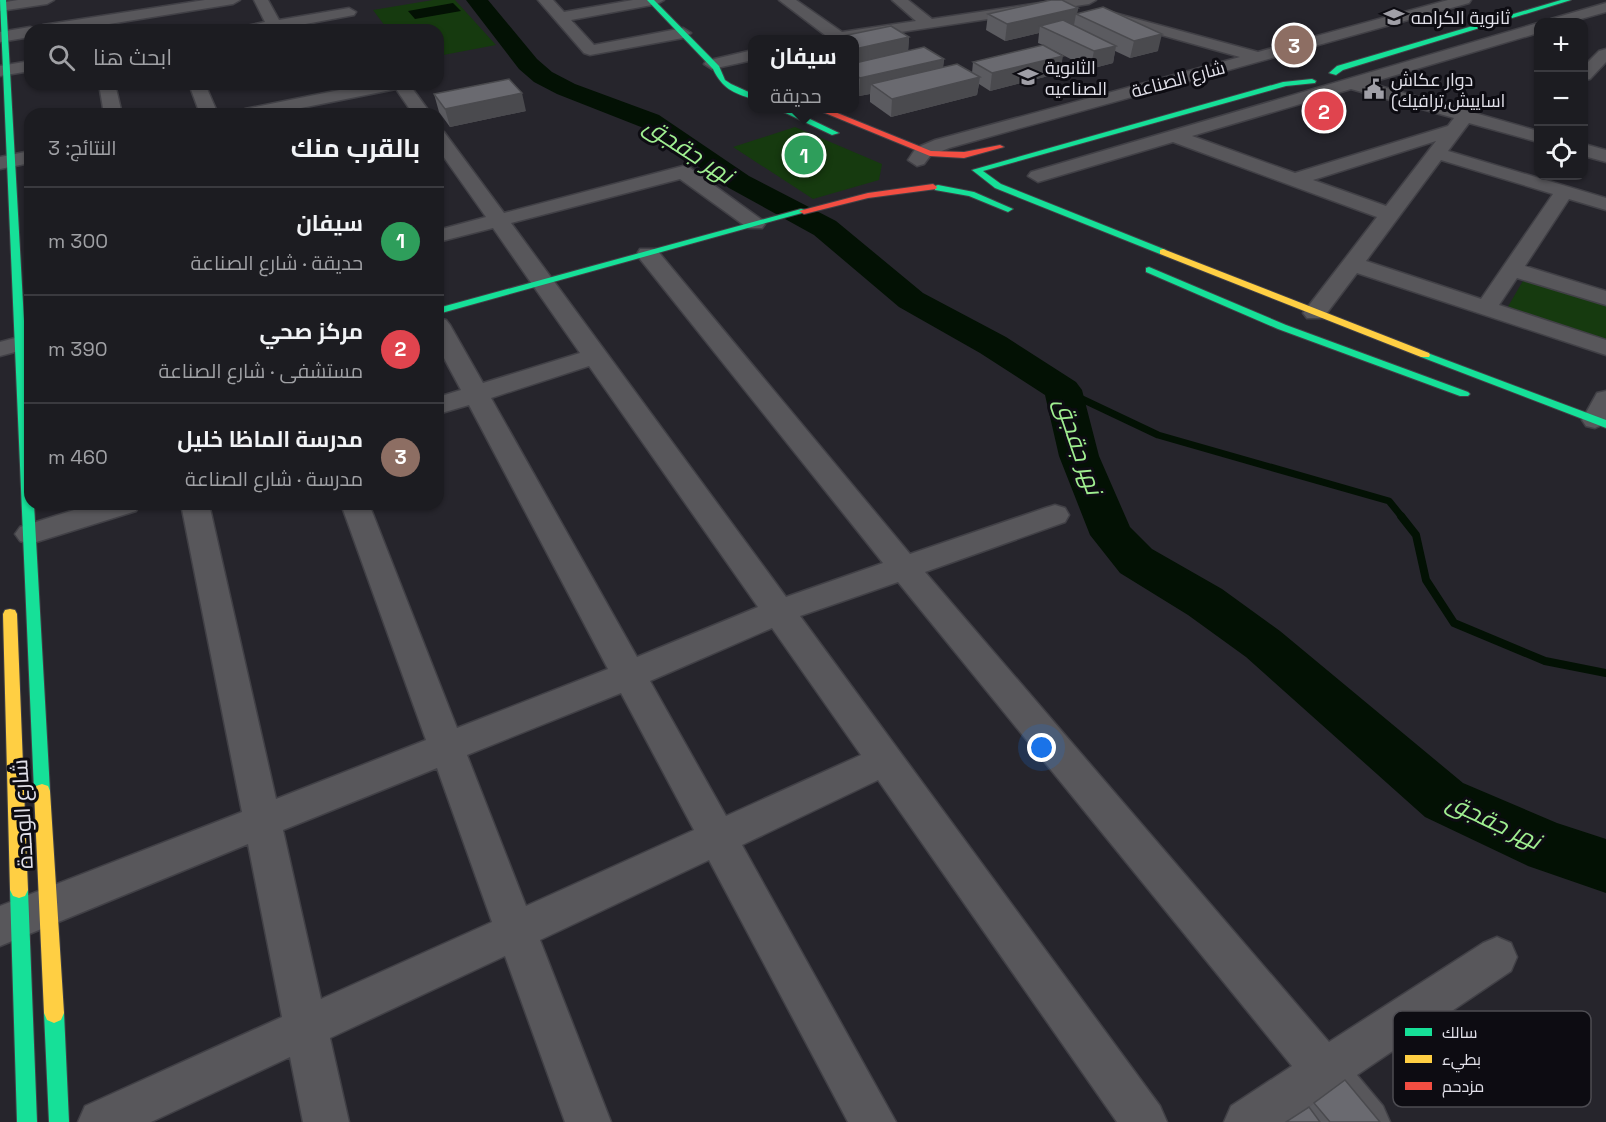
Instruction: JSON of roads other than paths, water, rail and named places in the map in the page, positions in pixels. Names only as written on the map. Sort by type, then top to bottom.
[{"type":"street","points":[[2,5],[47,0]]},
{"type":"street","points":[[77,24],[233,0]]},
{"type":"street","points":[[261,0],[274,24]]},
{"type":"street","points":[[546,0],[590,50],[683,33]]},
{"type":"street","points":[[562,17],[599,5],[653,0],[714,66],[722,81],[748,95]]},
{"type":"street","points":[[788,2],[812,0]]},
{"type":"street","points":[[899,0],[929,24]]},
{"type":"street","points":[[854,35],[1061,2],[1089,0]]},
{"type":"street","points":[[1414,0],[1435,8]]},
{"type":"street","points":[[848,199],[909,166],[942,144],[1464,0]]},
{"type":"street","points":[[1399,35],[1523,0]]},
{"type":"street","points":[[976,170],[1286,84],[1312,81],[1340,68],[1568,0]]},
{"type":"street","points":[[788,2],[829,35]]},
{"type":"street","points":[[1061,2],[1258,56],[1280,67],[1296,79],[1312,81]]},
{"type":"street","name":"شارع الوحدة","points":[[2,5],[5,162],[22,212],[23,270],[9,347],[24,411]]},
{"type":"street","points":[[599,5],[638,58]]},
{"type":"street","points":[[1570,18],[1606,7]]},
{"type":"street","points":[[293,24],[348,11]]},
{"type":"street","points":[[1590,12],[1606,15]]},
{"type":"street","points":[[1038,176],[1534,29]]},
{"type":"street","points":[[2,36],[24,33]]},
{"type":"street","points":[[1522,33],[1534,37]]},
{"type":"street","points":[[1588,50],[1605,54],[1588,71]]},
{"type":"street","points":[[714,66],[748,56]]},
{"type":"street","points":[[1280,67],[1300,61]]},
{"type":"street","points":[[714,66],[748,80]]},
{"type":"street","points":[[3,71],[24,67]]},
{"type":"street","points":[[1329,72],[1354,84],[1460,123],[1534,132]]},
{"type":"street","points":[[1588,73],[1606,76]]},
{"type":"street","points":[[108,90],[112,108]]},
{"type":"street","points":[[199,90],[207,108]]},
{"type":"street","points":[[309,90],[319,107],[374,90]]},
{"type":"street","points":[[405,90],[418,108]]},
{"type":"street","points":[[790,113],[852,140]]},
{"type":"street","points":[[825,113],[909,166],[918,183],[971,194],[1024,216]]},
{"type":"street","points":[[1315,313],[1460,123]]},
{"type":"street","points":[[1294,180],[1460,123]]},
{"type":"street","points":[[1175,136],[1390,215]]},
{"type":"street","points":[[909,166],[1017,142]]},
{"type":"street","points":[[444,145],[1144,1122]]},
{"type":"street","points":[[1588,151],[1606,156]]},
{"type":"street","points":[[1436,153],[1606,204]]},
{"type":"street","points":[[946,156],[965,161],[998,186],[1315,313],[1602,414]]},
{"type":"street","points":[[5,162],[24,158]]},
{"type":"street","points":[[444,173],[461,169]]},
{"type":"street","points":[[444,309],[848,199],[903,189],[968,184],[976,177],[976,170]]},
{"type":"street","points":[[444,234],[683,172],[761,223]]},
{"type":"street","points":[[1485,309],[1564,192]]},
{"type":"street","points":[[648,254],[903,567],[1367,1122]]},
{"type":"street","points":[[1131,262],[1282,327],[1475,398]]},
{"type":"street","points":[[1353,264],[1606,348]]},
{"type":"street","points":[[1512,269],[1606,298]]},
{"type":"street","points":[[444,336],[873,1122]]},
{"type":"street","points":[[444,404],[595,356]]},
{"type":"street","points":[[5,430],[24,425]]},
{"type":"street","name":"شارع الوحدة","points":[[29,510],[30,534],[15,634],[23,917],[59,1122]]},
{"type":"street","points":[[30,534],[107,510]]},
{"type":"street","points":[[196,510],[326,1122]]},
{"type":"street","points":[[358,510],[588,1122]]},
{"type":"street","points":[[23,917],[629,675],[780,611],[1055,515]]},
{"type":"street","name":"شارع الوحدة","points":[[10,601],[15,634],[27,1122]]},
{"type":"street","points":[[101,1122],[884,761]]},
{"type":"street","points":[[1415,1011],[1497,957]]},
{"type":"street","points":[[1247,1122],[1393,1025]]},
{"type":"waterway","name":"نهر جقجق","points":[[477,0],[528,64],[543,77],[566,89],[650,121],[739,182],[825,228],[911,300],[993,345],[1063,390],[1079,456],[1112,535],[1136,561],[1205,602],[1263,644],[1444,800],[1548,847],[1606,866]]},
{"type":"waterway","points":[[1063,390],[1158,435],[1389,501],[1402,517]]},
{"type":"waterway","points":[[1401,516],[1416,535],[1426,580],[1454,623],[1545,661],[1606,673]]},
{"type":"place","name":"ثانوية الكرامه","points":[[1394,17]]},
{"type":"place","name":"مدرسة الماظا خليل","points":[[1294,45]]},
{"type":"place","name":"الثانوية الصناعيه","points":[[1028,77]]},
{"type":"place","name":"دوار عكاش (اساييش٫ترافيك","points":[[1374,89]]},
{"type":"place","name":"مركز صحي","points":[[1324,111]]},
{"type":"place","name":"سيفان","points":[[804,155]]}]
